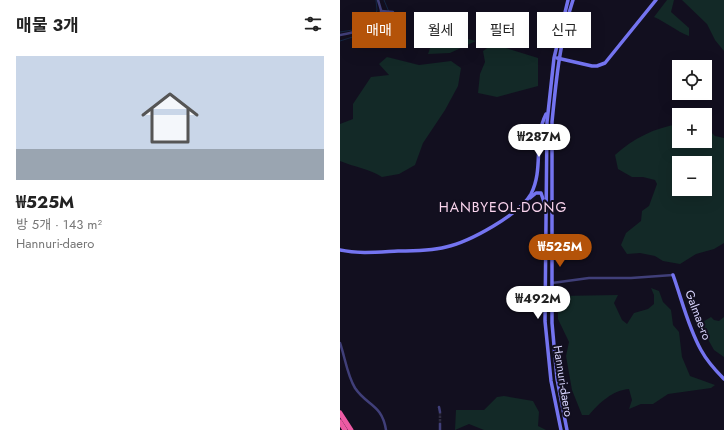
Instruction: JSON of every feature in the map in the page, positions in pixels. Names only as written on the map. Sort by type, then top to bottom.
[{"type":"highway","points":[[340,413],[351,430]]},
{"type":"highway","points":[[340,422],[345,430]]},
{"type":"street","points":[[340,35],[370,27],[378,20],[382,11],[378,0]]},
{"type":"street","name":"Hannuri-daero","points":[[561,430],[551,381],[546,321],[547,122],[554,58],[568,0]]},
{"type":"street","name":"Hannuri-daero","points":[[567,430],[561,406],[554,352],[552,283],[553,106],[560,59],[573,0]]},
{"type":"street","points":[[554,58],[592,66],[605,63],[656,0]]},
{"type":"street","points":[[382,11],[393,12]]},
{"type":"street","points":[[525,203],[536,180],[540,129],[548,111],[553,106]]},
{"type":"street","points":[[340,250],[360,253],[431,250],[448,247],[492,227],[536,193],[541,193],[546,207]]},
{"type":"street","points":[[552,283],[589,278],[631,278],[673,275]]},
{"type":"street","name":"Galmae-ro","points":[[673,275],[701,350],[710,364],[724,379]]},
{"type":"street","points":[[340,343],[355,387],[359,393],[381,414],[386,430]]},
{"type":"street","points":[[440,407],[440,412]]},
{"type":"street","points":[[440,424],[440,430]]},
{"type":"green space","points":[[667,0],[674,0],[671,12],[689,28],[689,36],[654,17]]},
{"type":"green space","points":[[682,0],[724,0],[724,51],[715,40],[707,24]]},
{"type":"green space","points":[[468,39],[476,41],[468,45]]},
{"type":"green space","points":[[430,48],[461,48],[450,53],[428,54]]},
{"type":"green space","points":[[487,48],[506,48],[538,58],[538,86],[497,97],[478,93],[480,74],[485,62],[483,51]]},
{"type":"green space","points":[[387,57],[419,65],[451,61],[461,68],[458,86],[445,110],[423,143],[415,165],[399,174],[382,177],[340,161],[340,124],[353,119],[353,104],[371,77],[389,75],[379,64]]},
{"type":"green space","points":[[672,126],[672,148],[712,148],[712,133],[715,136],[724,138],[724,243],[714,249],[696,254],[680,264],[663,261],[655,256],[640,253],[627,254],[621,245],[626,233],[641,221],[642,211],[649,206],[657,184],[655,180],[643,177],[632,177],[618,169],[615,155],[637,139],[661,128]]},
{"type":"green space","points":[[651,288],[659,291],[663,302],[671,310],[673,325],[679,332],[682,357],[690,376],[715,385],[711,388],[668,394],[653,404],[641,404],[629,409],[632,400],[629,389],[623,390],[607,398],[589,415],[582,415],[572,390],[566,356],[569,342],[558,319],[558,296],[618,295],[614,303],[622,320],[627,324],[634,313],[648,309],[654,304],[654,295]]},
{"type":"green space","points":[[711,317],[714,320],[719,321],[724,317],[724,357],[714,350],[701,327],[696,326]]},
{"type":"green space","points":[[504,396],[533,401],[539,412],[538,426],[546,430],[484,430],[469,424],[455,430],[456,410],[484,410],[497,397]]},
{"type":"waterway","points":[[340,32],[359,29],[374,22],[377,10],[376,0]]},
{"type":"waterway","points":[[340,41],[381,28],[387,20],[389,12],[384,0]]},
{"type":"tunnel","points":[[440,412],[440,424]]},
{"type":"district","name":"HANBYEOL-DONG","points":[[503,207]]}]
